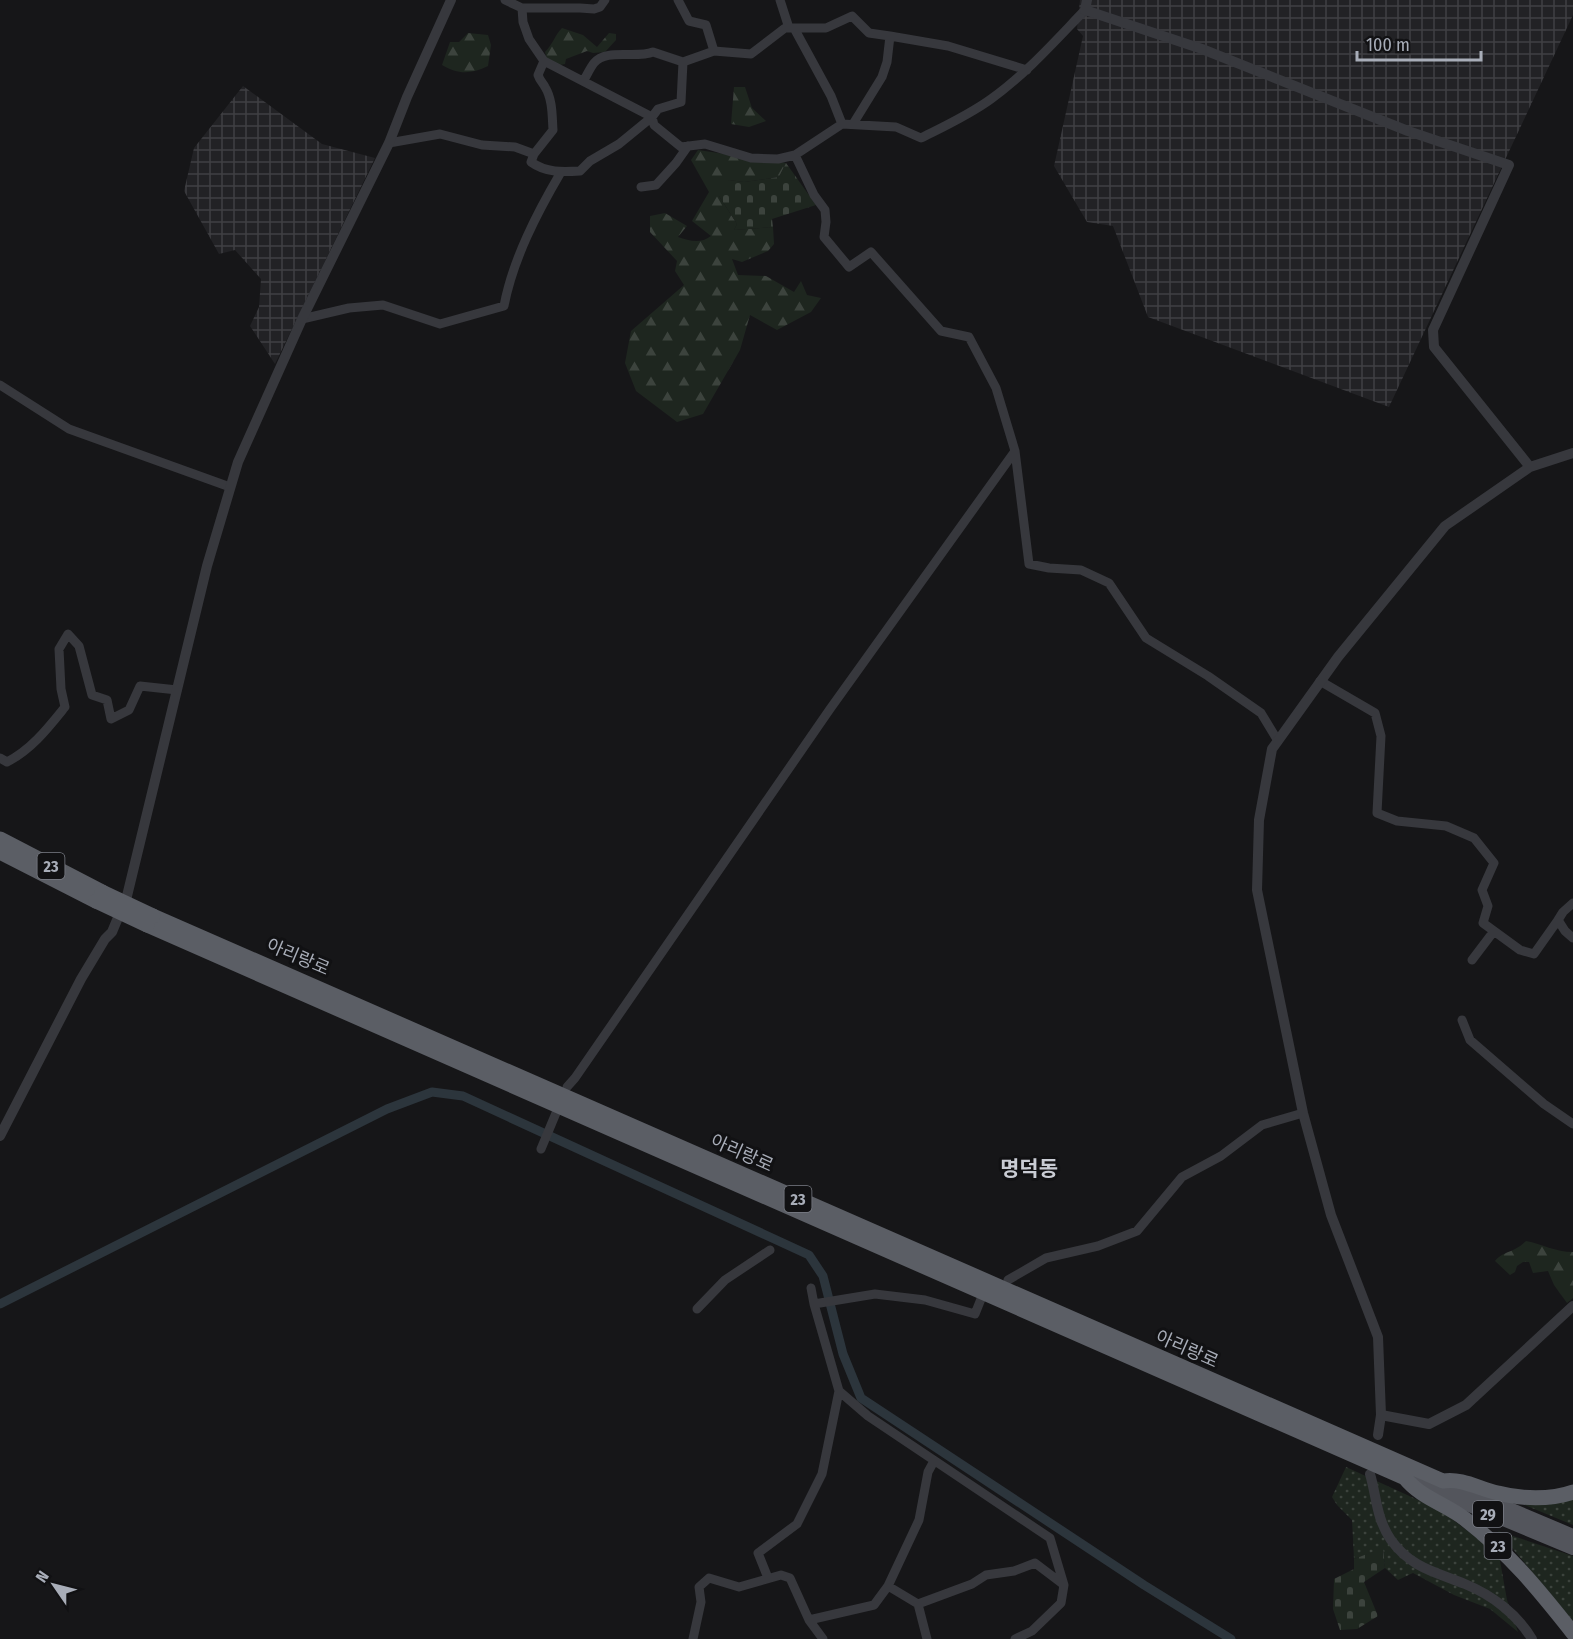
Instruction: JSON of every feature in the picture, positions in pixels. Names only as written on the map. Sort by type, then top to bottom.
[{"type":"highway","name":"아리랑로","points":[[0,839],[99,896]]},
{"type":"highway","name":"아리랑로","points":[[0,852],[150,921],[1405,1478]]},
{"type":"highway","name":"아리랑로","points":[[150,921],[1443,1481]]},
{"type":"highway","name":"23","points":[[1405,1478],[1414,1489],[1463,1517],[1500,1548],[1530,1579],[1573,1633]]},
{"type":"highway","name":"23","points":[[1443,1481],[1456,1479],[1499,1494],[1538,1498],[1573,1492]]},
{"type":"main road","name":"아리랑로","points":[[1405,1478],[1573,1548]]},
{"type":"main road","name":"아리랑로","points":[[1443,1481],[1573,1536]]},
{"type":"street","points":[[0,1136],[81,979],[105,939],[112,932],[127,896],[207,566],[242,451],[302,320],[389,143],[451,0]]},
{"type":"street","points":[[505,0],[522,8],[594,9],[600,7],[605,0]]},
{"type":"street","points":[[678,0],[689,21],[706,25],[714,51]]},
{"type":"street","points":[[780,0],[792,28],[831,96],[842,123]]},
{"type":"street","points":[[522,8],[523,22],[530,39],[544,61],[652,117],[654,125],[681,147],[705,144],[751,158],[778,159],[795,155],[842,123],[896,127],[921,138],[990,100],[1027,70],[1086,5],[1408,131],[1509,165],[1433,330],[1434,347],[1530,467]]},
{"type":"street","points":[[584,80],[595,61],[608,56],[624,54],[643,56],[653,52],[682,62],[714,51],[751,54],[785,28],[826,28],[852,16],[869,33],[948,46],[1027,70]]},
{"type":"street","points":[[852,124],[882,77],[888,62],[890,36]]},
{"type":"street","points":[[544,61],[538,75],[550,101],[553,130],[534,154],[531,162],[539,168],[561,172],[580,171],[590,160],[619,144],[652,117],[657,109],[681,102],[682,62]]},
{"type":"street","points":[[389,143],[440,134],[482,145],[515,147],[534,154]]},
{"type":"street","points":[[641,187],[656,185],[688,146]]},
{"type":"street","points":[[795,155],[814,195],[825,210],[824,237],[849,267],[871,252],[940,331],[969,337],[996,388],[1016,451],[1029,564],[1081,570],[1109,582],[1146,638],[1208,676],[1261,714],[1278,741]]},
{"type":"street","points":[[302,320],[349,308],[383,305],[440,324],[504,306],[510,279],[561,172]]},
{"type":"street","points":[[0,384],[69,429],[230,487]]},
{"type":"street","points":[[567,1087],[830,709],[1016,451]]},
{"type":"street","points":[[1377,1435],[1381,1415],[1378,1337],[1331,1215],[1303,1113],[1257,890],[1259,820],[1272,749],[1338,657],[1445,526],[1530,467],[1573,453]]},
{"type":"street","points":[[0,759],[7,762],[23,753],[47,730],[65,706],[58,649],[68,634],[78,646],[92,695],[107,700],[111,719],[129,710],[140,686],[177,690]]},
{"type":"street","points":[[1320,681],[1375,713],[1381,736],[1377,813],[1397,821],[1446,826],[1474,838],[1494,863],[1482,890],[1488,906],[1483,923],[1520,950],[1534,954],[1563,912],[1573,903]]},
{"type":"street","points":[[1558,920],[1565,932],[1573,938]]},
{"type":"street","points":[[1472,960],[1494,931]]},
{"type":"street","points":[[1462,1020],[1470,1040],[1544,1104],[1573,1124]]},
{"type":"street","points":[[541,1147],[556,1113]]},
{"type":"street","points":[[1008,1280],[1046,1258],[1098,1246],[1137,1231],[1182,1177],[1221,1156],[1262,1125],[1303,1113]]},
{"type":"street","points":[[697,1309],[725,1281],[770,1250]]},
{"type":"street","points":[[768,1578],[758,1553],[797,1524],[822,1474],[839,1391],[817,1303],[811,1288]]},
{"type":"street","points":[[817,1303],[875,1294],[925,1300],[975,1314],[981,1299]]},
{"type":"street","points":[[1381,1415],[1429,1424],[1466,1405],[1573,1306]]},
{"type":"street","points":[[839,1391],[867,1416],[1050,1538],[1064,1585],[1061,1603],[1032,1631],[1015,1639]]},
{"type":"street","points":[[809,1620],[874,1605],[888,1586],[919,1520],[928,1472],[934,1461]]},
{"type":"street","points":[[1370,1474],[1375,1488],[1376,1509],[1390,1539],[1406,1557],[1434,1574],[1465,1584],[1496,1600],[1524,1626],[1532,1639]]},
{"type":"street","points":[[918,1604],[972,1584],[986,1575],[1014,1571],[1035,1563],[1064,1585]]},
{"type":"street","points":[[693,1639],[701,1602],[699,1587],[709,1578],[739,1587],[782,1575],[789,1578],[809,1620],[823,1639]]},
{"type":"street","points":[[888,1586],[918,1604],[927,1639]]},
{"type":"shaded area","points":[[1080,0],[1573,0],[1573,15],[1389,407],[1148,317],[1113,226],[1087,222],[1054,166],[1083,36],[1077,29]]},
{"type":"shaded area","points":[[243,86],[322,144],[375,158],[275,364],[250,326],[259,307],[261,279],[235,250],[219,254],[184,191],[194,148]]},
{"type":"green space","points":[[562,28],[583,35],[597,47],[609,33],[616,34],[616,40],[605,52],[587,51],[566,59],[565,64],[560,65],[547,60],[545,52]]},
{"type":"green space","points":[[468,33],[488,35],[491,45],[488,66],[476,71],[465,72],[442,65],[450,42],[459,42]]},
{"type":"green space","points":[[734,87],[745,87],[752,108],[766,121],[749,127],[731,124]]},
{"type":"green space","points":[[698,150],[786,163],[779,177],[744,182],[729,180],[719,196],[737,224],[734,230],[773,227],[774,244],[768,251],[742,262],[732,259],[738,275],[766,276],[794,292],[801,281],[807,295],[821,298],[811,312],[777,330],[750,315],[740,350],[703,414],[677,422],[636,391],[625,363],[631,331],[684,285],[675,271],[677,261],[650,232],[650,216],[665,213],[687,226],[678,237],[699,241],[711,236],[692,221],[709,192],[691,160]]},
{"type":"green space","points":[[786,163],[816,205],[772,219],[773,227],[734,230],[737,224],[719,196],[718,186],[729,180],[744,182],[779,177]]},
{"type":"green space","points":[[1526,1241],[1560,1251],[1573,1252],[1573,1298],[1567,1303],[1554,1285],[1548,1271],[1533,1273],[1529,1262],[1523,1262],[1510,1275],[1495,1261]]},
{"type":"green space","points":[[1346,1467],[1440,1510],[1499,1555],[1507,1600],[1518,1632],[1490,1609],[1454,1595],[1413,1573],[1398,1580],[1385,1568],[1383,1549],[1354,1559],[1352,1520],[1332,1497]]},
{"type":"green space","points":[[1573,1498],[1573,1525],[1520,1503]]},
{"type":"green space","points":[[1498,1531],[1573,1556],[1573,1621]]},
{"type":"green space","points":[[1383,1548],[1385,1568],[1364,1582],[1378,1616],[1357,1629],[1340,1630],[1333,1609],[1334,1579],[1354,1569],[1354,1559]]},
{"type":"waterway","points":[[0,1304],[387,1109],[432,1092],[463,1096],[809,1255],[823,1276],[843,1354],[861,1398],[1144,1585],[1231,1639]]},
{"type":"district","name":"명덕동","points":[[1029,1169]]}]
